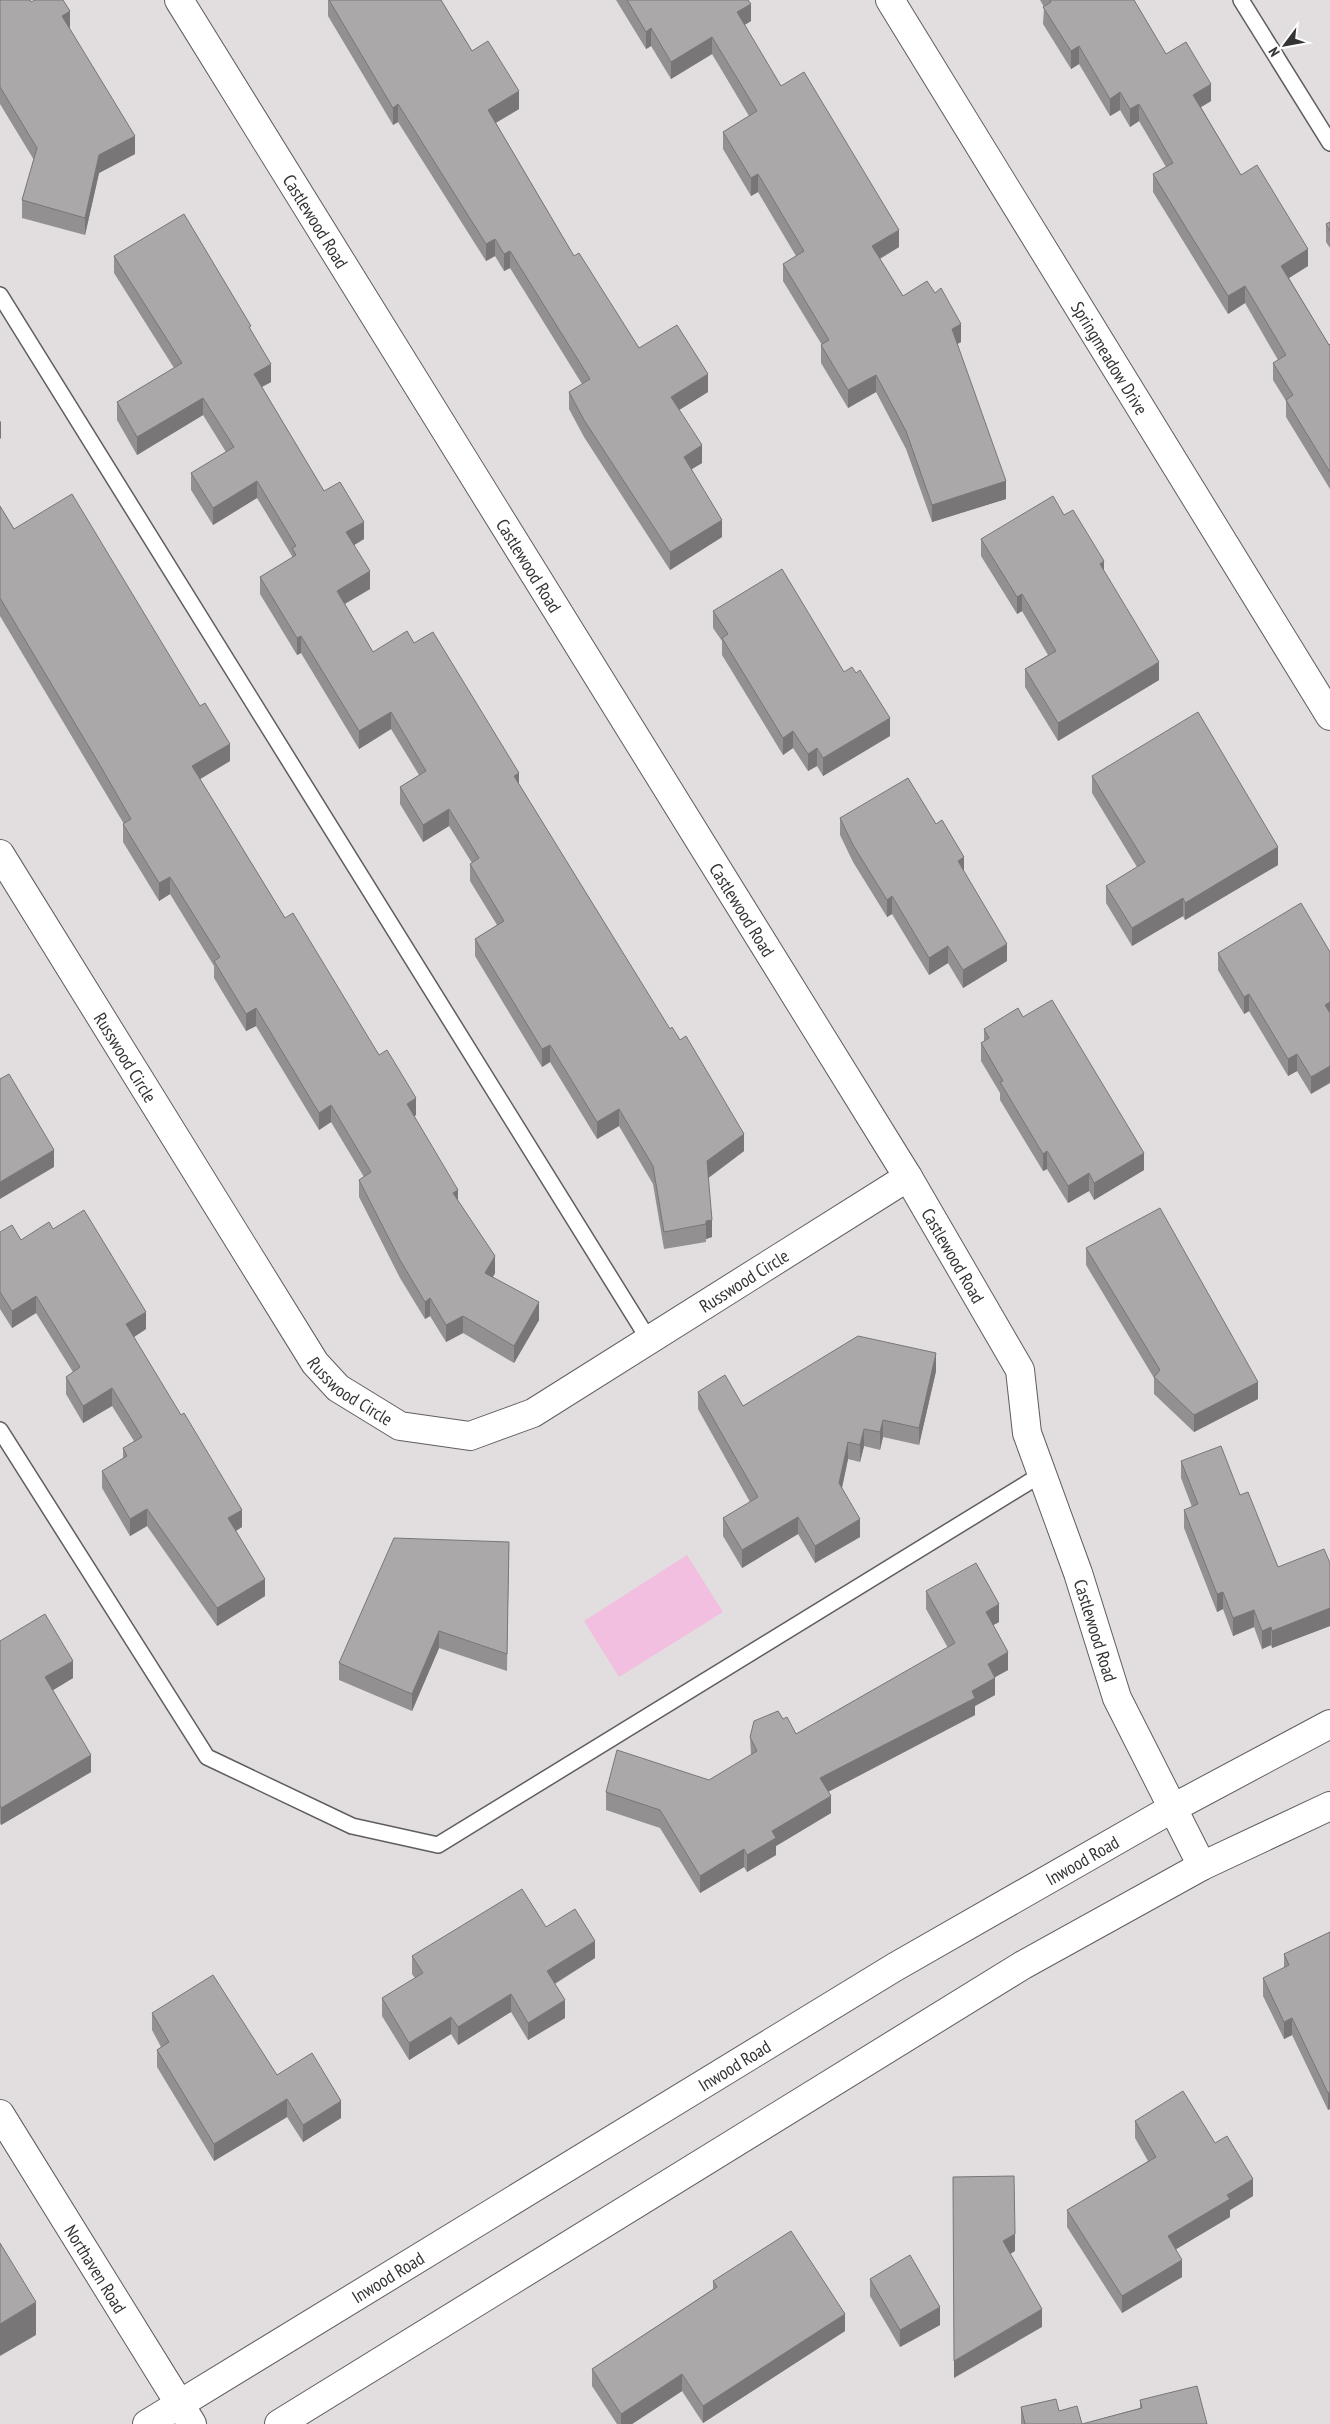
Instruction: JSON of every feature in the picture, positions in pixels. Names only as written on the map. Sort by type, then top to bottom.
[{"type":"street","name":"Castlewood Road","points":[[180,0],[908,1177],[1020,1370],[1027,1433],[1078,1572],[1117,1698],[1202,1866]]},
{"type":"street","name":"Springmeadow Drive","points":[[890,0],[1330,716]]},
{"type":"street","name":"Russwood Circle","points":[[0,854],[314,1363],[338,1388],[400,1426],[470,1436],[533,1413],[908,1177]]},
{"type":"street","name":"Inwood Road","points":[[147,2424],[186,2414],[895,1967],[1173,1808],[1330,1724]]},
{"type":"street","points":[[279,2424],[1023,1965],[1202,1866],[1330,1806]]},
{"type":"street","name":"Northaven Road","points":[[0,2114],[186,2414]]},
{"type":"lane","points":[[1241,0],[1330,143]]},
{"type":"lane","points":[[0,295],[649,1340]]},
{"type":"lane","points":[[0,1430],[207,1757],[352,1826],[438,1845],[1042,1474]]},
{"type":"shaded area","points":[[687,1555],[723,1612],[619,1677],[584,1621]]},
{"type":"building","points":[[0,0],[30,0],[31,2],[35,0],[63,0],[70,11],[62,16],[135,136],[99,155],[85,218],[22,200],[37,148],[0,87]]},
{"type":"building","points":[[329,0],[441,0],[472,51],[488,41],[519,91],[488,110],[574,256],[579,253],[639,348],[677,325],[708,374],[671,397],[702,445],[684,457],[722,520],[670,552],[584,420],[569,392],[590,379],[510,251],[504,254],[495,239],[486,244],[398,104],[393,108]]},
{"type":"building","points":[[627,0],[748,0],[751,4],[737,12],[781,86],[804,72],[899,230],[872,246],[903,296],[927,281],[935,293],[941,288],[961,324],[952,329],[1006,481],[932,505],[906,431],[876,375],[848,390],[821,345],[829,340],[783,264],[804,251],[758,174],[751,178],[723,132],[757,111],[712,37],[671,62],[651,28],[646,32]]},
{"type":"building","points":[[1050,0],[1134,0],[1166,54],[1186,42],[1211,84],[1193,95],[1241,175],[1257,165],[1308,249],[1281,266],[1330,344],[1330,472],[1286,400],[1293,395],[1273,363],[1286,355],[1245,286],[1228,296],[1153,174],[1173,163],[1139,104],[1130,109],[1120,92],[1110,99],[1079,46],[1071,51],[1043,7],[1051,2]]},
{"type":"building","points":[[184,214],[251,326],[249,327],[271,364],[254,374],[324,491],[340,482],[364,522],[346,532],[370,571],[337,591],[373,652],[407,631],[414,643],[433,632],[519,773],[514,776],[670,1029],[672,1027],[680,1040],[686,1036],[744,1134],[707,1161],[712,1220],[706,1221],[706,1224],[664,1232],[653,1166],[619,1109],[597,1122],[550,1045],[542,1049],[475,939],[504,921],[470,864],[479,858],[449,809],[423,825],[400,787],[426,771],[391,712],[359,731],[301,636],[297,638],[260,577],[296,555],[292,548],[296,546],[257,481],[213,508],[191,473],[234,447],[203,398],[137,437],[117,402],[182,363],[114,256]]},
{"type":"building","points":[[1330,222],[1330,231],[1326,224]]},
{"type":"building","points":[[72,494],[200,706],[205,703],[230,744],[192,766],[285,918],[293,913],[379,1055],[387,1050],[416,1098],[407,1104],[458,1190],[453,1193],[495,1256],[485,1273],[539,1302],[514,1346],[463,1316],[446,1325],[430,1298],[425,1302],[400,1260],[359,1180],[371,1172],[331,1105],[319,1113],[256,1008],[246,1014],[214,961],[220,957],[170,877],[159,883],[123,824],[131,819],[0,598],[0,506],[14,529]]},
{"type":"building","points":[[1053,496],[1064,515],[1073,510],[1104,561],[1100,564],[1159,662],[1058,723],[1025,669],[1056,651],[1022,594],[1017,597],[981,539]]},
{"type":"building","points":[[782,569],[844,672],[852,667],[856,673],[860,670],[890,718],[823,758],[817,748],[808,754],[793,731],[783,738],[722,638],[728,634],[713,611]]},
{"type":"building","points":[[1198,712],[1278,847],[1185,903],[1183,898],[1132,928],[1106,886],[1145,862],[1092,776]]},
{"type":"building","points":[[908,778],[936,824],[942,820],[964,857],[958,861],[1007,944],[963,970],[948,946],[929,958],[892,896],[887,900],[853,845],[840,818]]},
{"type":"building","points":[[1301,903],[1330,952],[1330,1002],[1325,1005],[1330,1013],[1330,1066],[1311,1077],[1297,1054],[1288,1059],[1249,994],[1244,997],[1218,953]]},
{"type":"building","points":[[1052,1000],[1144,1153],[1094,1183],[1089,1173],[1068,1186],[1047,1151],[1043,1154],[1000,1082],[1003,1081],[981,1043],[989,1038],[984,1029],[1018,1008],[1023,1017]]},
{"type":"building","points":[[9,1074],[54,1150],[0,1182],[0,1079]]},
{"type":"building","points":[[1160,1208],[1258,1382],[1194,1415],[1154,1377],[1160,1370],[1086,1248]]},
{"type":"building","points":[[84,1210],[146,1312],[126,1324],[181,1415],[184,1413],[242,1510],[228,1518],[265,1579],[217,1608],[147,1509],[130,1519],[102,1471],[127,1456],[123,1448],[142,1437],[112,1388],[83,1406],[66,1377],[80,1367],[36,1296],[12,1311],[0,1292],[0,1232],[12,1225],[21,1240],[49,1222],[53,1229]]},
{"type":"building","points":[[858,1336],[936,1353],[919,1428],[883,1420],[880,1432],[864,1429],[860,1445],[848,1442],[839,1483],[860,1519],[815,1546],[798,1517],[742,1550],[723,1518],[758,1497],[698,1392],[725,1375],[743,1406]]},
{"type":"building","points":[[1221,1446],[1240,1495],[1248,1492],[1278,1567],[1324,1549],[1330,1563],[1330,1608],[1272,1631],[1271,1627],[1262,1631],[1254,1610],[1233,1618],[1223,1592],[1217,1594],[1184,1510],[1198,1504],[1181,1461]]},
{"type":"building","points":[[394,1538],[509,1542],[507,1654],[439,1631],[412,1694],[339,1663]]},
{"type":"building","points":[[976,1563],[999,1604],[986,1612],[1008,1652],[988,1664],[995,1678],[972,1691],[975,1698],[820,1778],[831,1796],[772,1831],[776,1838],[747,1855],[744,1849],[700,1876],[660,1810],[606,1792],[617,1750],[709,1780],[757,1751],[750,1737],[754,1721],[778,1711],[783,1719],[787,1717],[796,1734],[955,1643],[926,1591]]},
{"type":"building","points":[[45,1614],[73,1661],[45,1677],[91,1755],[1,1808],[0,1641]]},
{"type":"building","points":[[522,1889],[546,1927],[575,1909],[595,1941],[547,1971],[565,2000],[528,2023],[511,1994],[458,2027],[451,2017],[409,2043],[382,1998],[423,1973],[412,1956]]},
{"type":"building","points":[[1330,1932],[1330,2092],[1328,2093],[1292,2018],[1284,2022],[1263,1978],[1289,1965],[1284,1954]]},
{"type":"building","points":[[213,1975],[277,2075],[312,2053],[341,2101],[303,2125],[287,2099],[214,2144],[157,2050],[169,2042],[152,2013]]},
{"type":"building","points":[[1183,2091],[1215,2143],[1227,2136],[1253,2179],[1227,2195],[1230,2199],[1168,2236],[1182,2260],[1122,2296],[1067,2210],[1156,2157],[1135,2121]]},
{"type":"building","points":[[1014,2176],[1015,2234],[1003,2241],[1042,2309],[954,2361],[953,2177]]},
{"type":"building","points":[[791,2231],[845,2314],[703,2406],[682,2374],[621,2414],[592,2369],[717,2287],[713,2281]]},
{"type":"building","points":[[0,2243],[36,2302],[0,2324]]},
{"type":"building","points":[[910,2255],[940,2307],[900,2330],[870,2279]]},
{"type":"building","points":[[1197,2386],[1207,2424],[1082,2424],[1142,2408],[1140,2400]]},
{"type":"building","points":[[1056,2399],[1059,2411],[1077,2406],[1082,2424],[1025,2424],[1021,2407]]}]
